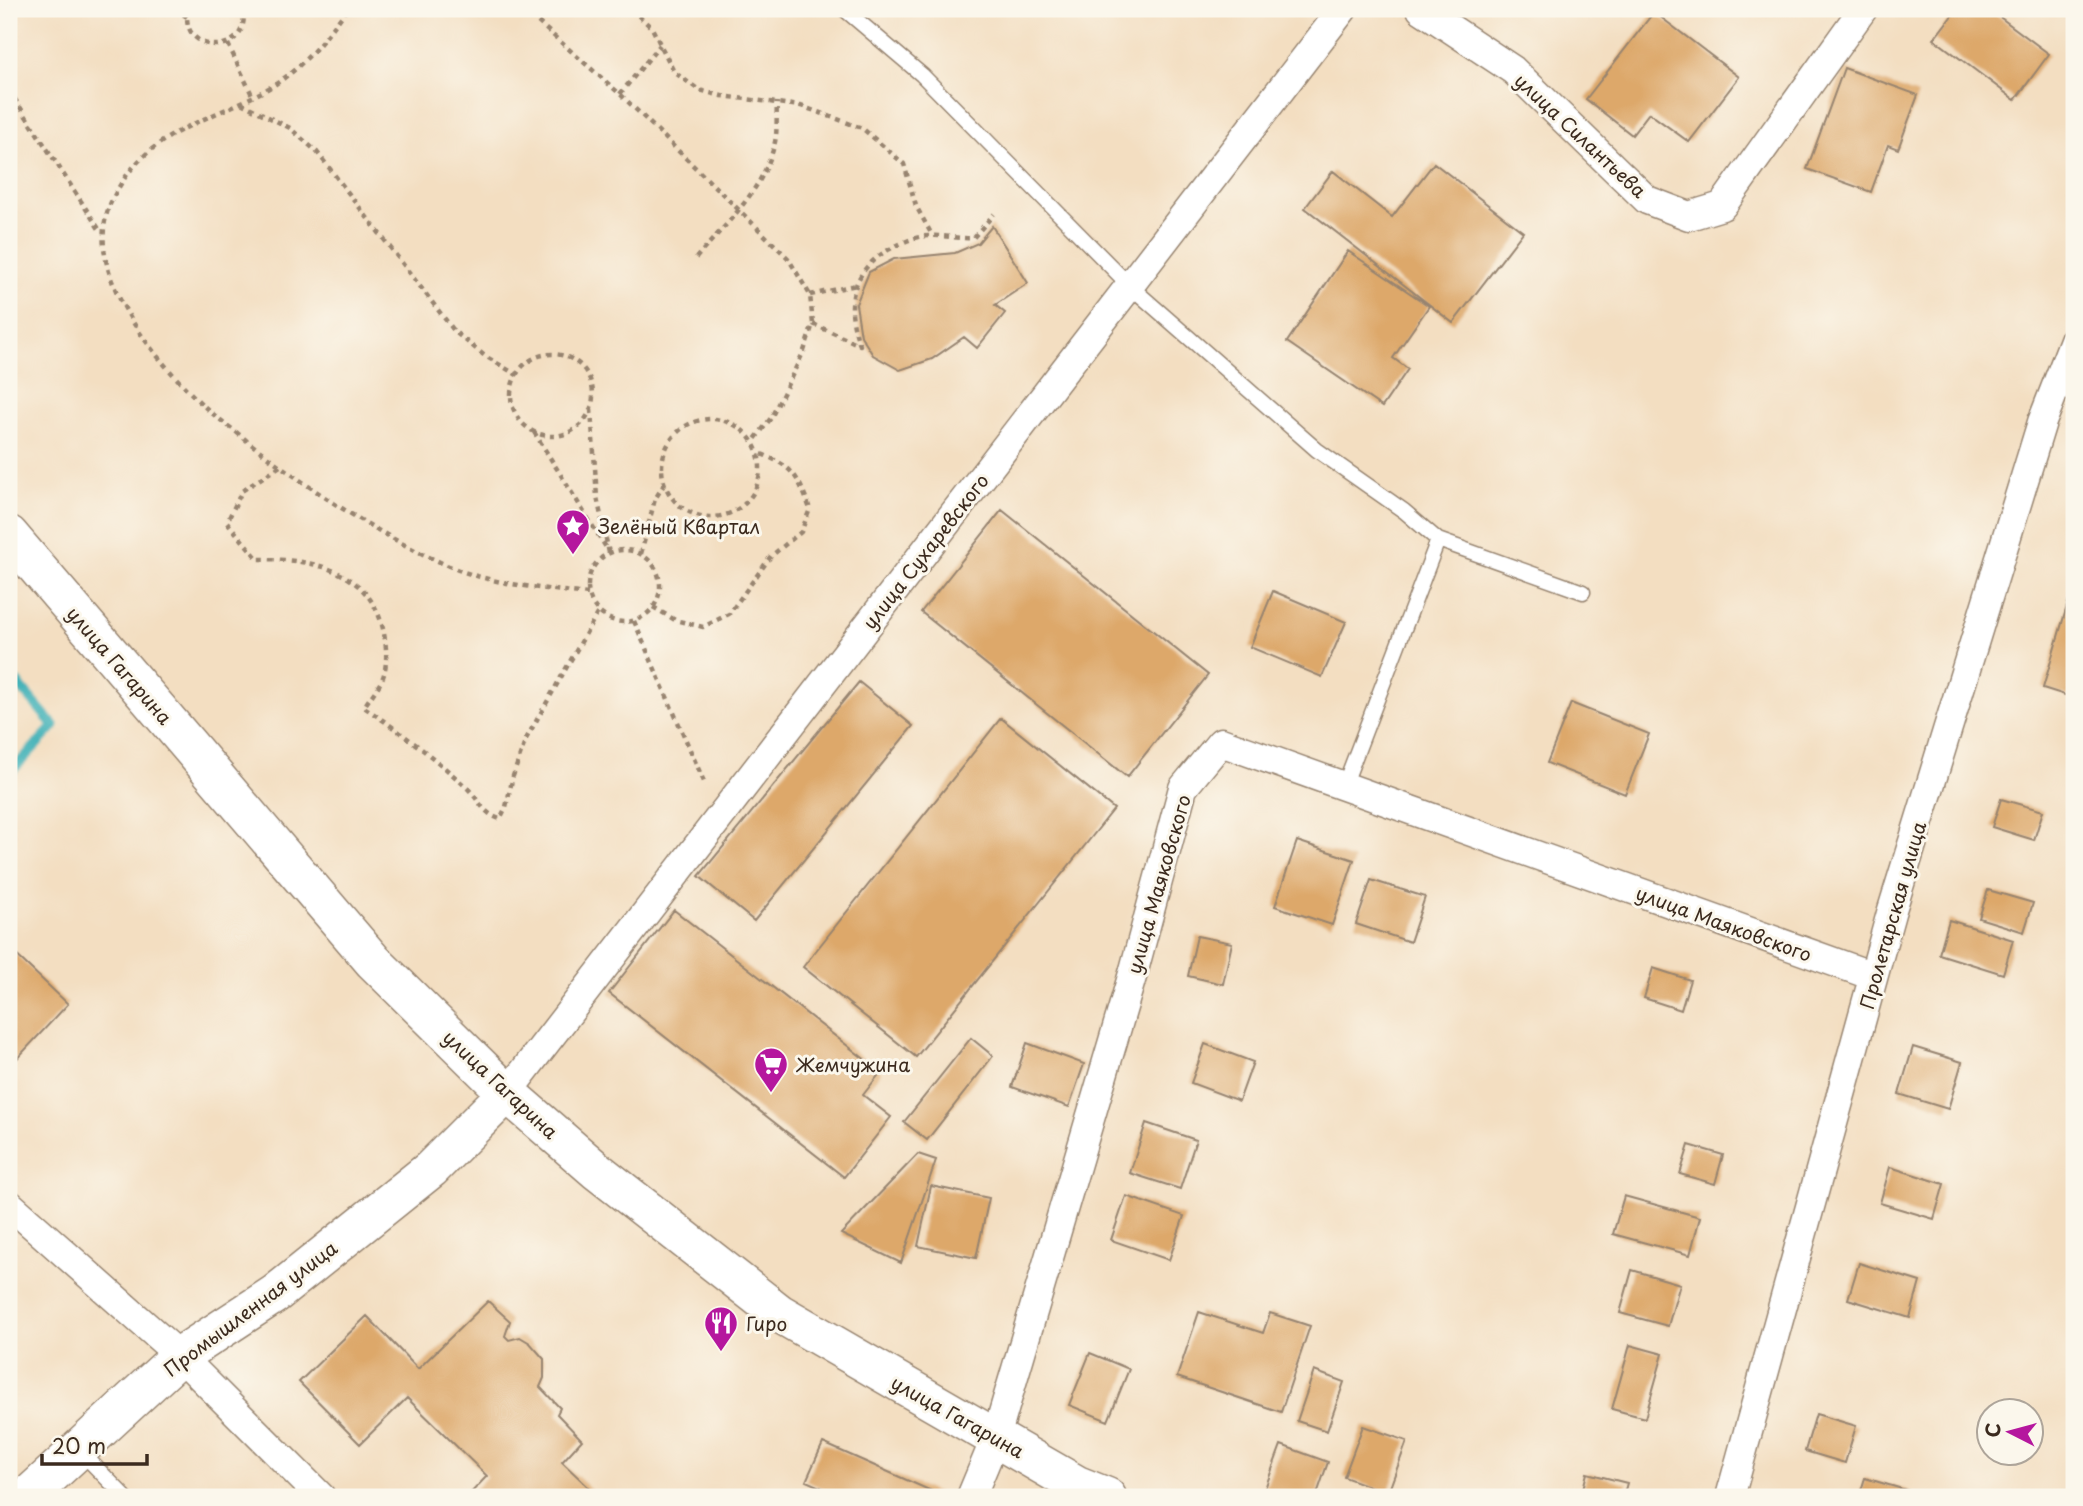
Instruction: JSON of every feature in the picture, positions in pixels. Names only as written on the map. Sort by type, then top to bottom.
[{"type":"main road","name":"улица Гагарина","points":[[9,535],[373,961],[507,1093],[596,1170],[779,1313],[1077,1485],[1107,1497]]},
{"type":"main road","name":"Промышленная улица","points":[[27,1497],[180,1356],[275,1294],[431,1168],[507,1093]]},
{"type":"street","name":"улица Сухаревского","points":[[507,1093],[1343,9]]},
{"type":"street","name":"улица Силантьева","points":[[1421,9],[1513,70],[1647,200],[1689,216],[1722,206],[1863,9]]},
{"type":"street","name":"Пролетарская улица","points":[[1730,1497],[1891,913],[2042,422],[2074,340]]},
{"type":"street","name":"улица Маяковского","points":[[971,1497],[996,1437],[1134,971],[1184,788],[1221,742],[1873,976]]},
{"type":"street","points":[[9,1204],[180,1356],[321,1497]]},
{"type":"lane","points":[[844,9],[922,75],[1130,286],[1317,450],[1404,511],[1438,540],[1583,593]]},
{"type":"lane","points":[[1344,786],[1438,540]]},
{"type":"lane","points":[[78,1450],[125,1497]]},
{"type":"path","points":[[175,9],[187,17]]},
{"type":"path","points":[[188,9],[189,28],[196,38],[205,44],[216,46],[228,43],[240,32],[243,9]]},
{"type":"path","points":[[347,9],[330,32],[293,71],[253,97],[169,135],[133,166],[112,199],[102,232],[106,265],[123,305],[153,351],[205,408],[279,466],[358,519],[450,567],[503,583],[588,594]]},
{"type":"path","points":[[523,9],[620,94],[788,258],[810,295],[813,324],[804,351],[771,418],[753,442]]},
{"type":"path","points":[[631,9],[652,28],[674,72],[699,90],[722,96],[801,106],[862,128],[904,164],[916,206],[932,235]]},
{"type":"path","points":[[228,43],[253,97]]},
{"type":"path","points":[[620,94],[660,45]]},
{"type":"path","points":[[9,90],[102,232]]},
{"type":"path","points":[[696,258],[758,182],[775,146],[777,102]]},
{"type":"path","points":[[241,103],[290,128],[317,152],[455,332],[485,356],[517,375]]},
{"type":"path","points":[[813,324],[860,345],[853,330],[850,306],[866,265],[905,240],[932,235],[956,239],[973,238],[994,214]]},
{"type":"path","points":[[810,295],[856,285]]},
{"type":"path","points":[[553,354],[569,358],[583,368],[592,383],[597,497],[609,553],[534,432],[521,421],[513,407],[512,390],[517,375],[536,357],[553,354]]},
{"type":"path","points":[[534,432],[557,436],[568,433],[578,427],[591,408]]},
{"type":"path","points":[[714,418],[743,429],[753,442],[761,468],[751,497],[740,508],[711,517],[683,508],[672,497],[662,468],[665,452],[672,438],[683,427],[714,418]]},
{"type":"path","points":[[653,607],[675,620],[703,627],[729,614],[771,556],[801,532],[810,509],[800,481],[780,462],[758,453]]},
{"type":"path","points":[[279,466],[242,491],[227,522],[258,559],[282,559],[324,566],[353,580],[377,610],[386,640],[384,675],[364,707],[398,730],[467,788],[488,816],[500,819],[526,739],[598,612]]},
{"type":"path","points":[[641,554],[655,499],[665,483]]},
{"type":"path","points":[[620,550],[641,554],[656,569],[660,589],[653,607],[634,621],[615,621],[598,612],[588,594],[592,570],[599,560],[609,553],[620,550]]},
{"type":"path","points":[[634,621],[719,817]]},
{"type":"building","points":[[1957,9],[1989,9],[2049,54],[2015,100],[1934,39]]},
{"type":"building","points":[[1654,12],[1739,77],[1689,142],[1649,113],[1632,135],[1586,99]]},
{"type":"building","points":[[1844,68],[1918,95],[1898,149],[1888,145],[1871,192],[1807,169]]},
{"type":"building","points":[[1434,163],[1523,232],[1453,323],[1305,208],[1333,171],[1392,217]]},
{"type":"building","points":[[992,226],[1028,283],[995,305],[1005,313],[977,348],[964,337],[932,359],[900,370],[873,355],[861,336],[856,304],[869,272],[894,259],[955,253],[978,243]]},
{"type":"building","points":[[1348,251],[1429,306],[1393,358],[1408,369],[1382,407],[1287,342]]},
{"type":"building","points":[[1002,510],[1208,675],[1127,777],[921,612]]},
{"type":"building","points":[[1273,591],[1346,622],[1322,677],[1250,647]]},
{"type":"building","points":[[2070,596],[2074,597],[2074,698],[2043,688]]},
{"type":"building","points":[[859,682],[913,726],[754,921],[699,876]]},
{"type":"building","points":[[1571,703],[1649,734],[1625,794],[1547,763]]},
{"type":"building","points":[[1001,718],[1114,809],[916,1057],[803,967]]},
{"type":"building","points":[[2001,799],[2043,811],[2034,840],[1992,827]]},
{"type":"building","points":[[1297,841],[1354,860],[1332,925],[1275,906]]},
{"type":"building","points":[[1371,880],[1425,897],[1410,942],[1356,924]]},
{"type":"building","points":[[1988,890],[2033,903],[2024,932],[1979,918]]},
{"type":"building","points":[[674,910],[881,1072],[863,1095],[891,1117],[844,1177],[609,993]]},
{"type":"building","points":[[1949,920],[2013,940],[2003,974],[1939,954]]},
{"type":"building","points":[[1197,936],[1232,943],[1223,984],[1188,976]]},
{"type":"building","points":[[9,948],[68,1004],[11,1065],[9,1062]]},
{"type":"building","points":[[1653,968],[1690,980],[1681,1010],[1644,998]]},
{"type":"building","points":[[971,1038],[993,1056],[927,1140],[904,1122]]},
{"type":"building","points":[[1027,1043],[1084,1064],[1069,1107],[1012,1087]]},
{"type":"building","points":[[1205,1044],[1253,1062],[1239,1101],[1191,1083]]},
{"type":"building","points":[[1913,1047],[1962,1062],[1948,1109],[1899,1094]]},
{"type":"building","points":[[1146,1123],[1196,1140],[1180,1189],[1130,1173]]},
{"type":"building","points":[[1689,1145],[1723,1155],[1715,1184],[1680,1174]]},
{"type":"building","points":[[918,1154],[936,1160],[901,1263],[841,1234]]},
{"type":"building","points":[[1890,1167],[1944,1184],[1934,1219],[1880,1203]]},
{"type":"building","points":[[931,1186],[989,1198],[976,1258],[918,1246]]},
{"type":"building","points":[[1126,1196],[1184,1216],[1169,1260],[1111,1240]]},
{"type":"building","points":[[1624,1196],[1700,1217],[1690,1255],[1613,1234]]},
{"type":"building","points":[[1859,1263],[1920,1282],[1910,1318],[1848,1299]]},
{"type":"building","points":[[1632,1270],[1680,1284],[1668,1326],[1620,1313]]},
{"type":"building","points":[[488,1301],[510,1321],[505,1336],[509,1340],[520,1337],[530,1343],[544,1359],[544,1378],[540,1387],[560,1408],[557,1414],[582,1440],[562,1462],[599,1497],[467,1497],[487,1476],[407,1398],[360,1444],[299,1382],[367,1316],[418,1369]]},
{"type":"building","points":[[1199,1312],[1263,1333],[1270,1313],[1310,1326],[1281,1412],[1177,1377]]},
{"type":"building","points":[[1630,1345],[1663,1354],[1645,1418],[1612,1409]]},
{"type":"building","points":[[1090,1353],[1129,1369],[1108,1421],[1069,1405]]},
{"type":"building","points":[[1314,1371],[1344,1382],[1327,1431],[1297,1421]]},
{"type":"building","points":[[1816,1414],[1856,1426],[1845,1463],[1805,1451]]},
{"type":"building","points":[[1363,1426],[1407,1441],[1388,1493],[1344,1477]]},
{"type":"building","points":[[823,1443],[945,1497],[843,1497],[806,1481]]},
{"type":"building","points":[[1281,1445],[1328,1462],[1316,1497],[1272,1497],[1263,1494]]},
{"type":"building","points":[[1587,1473],[1627,1483],[1623,1497],[1581,1497]]},
{"type":"building","points":[[1865,1478],[1909,1491],[1907,1497],[1859,1497]]},
{"type":"waterway","points":[[9,673],[54,726],[9,774]]},
{"type":"place","name":"Зелёный Квартал","points":[[573,556]]},
{"type":"place","name":"Жемчужина","points":[[771,1094]]},
{"type":"place","name":"Гиро","points":[[721,1353]]}]
